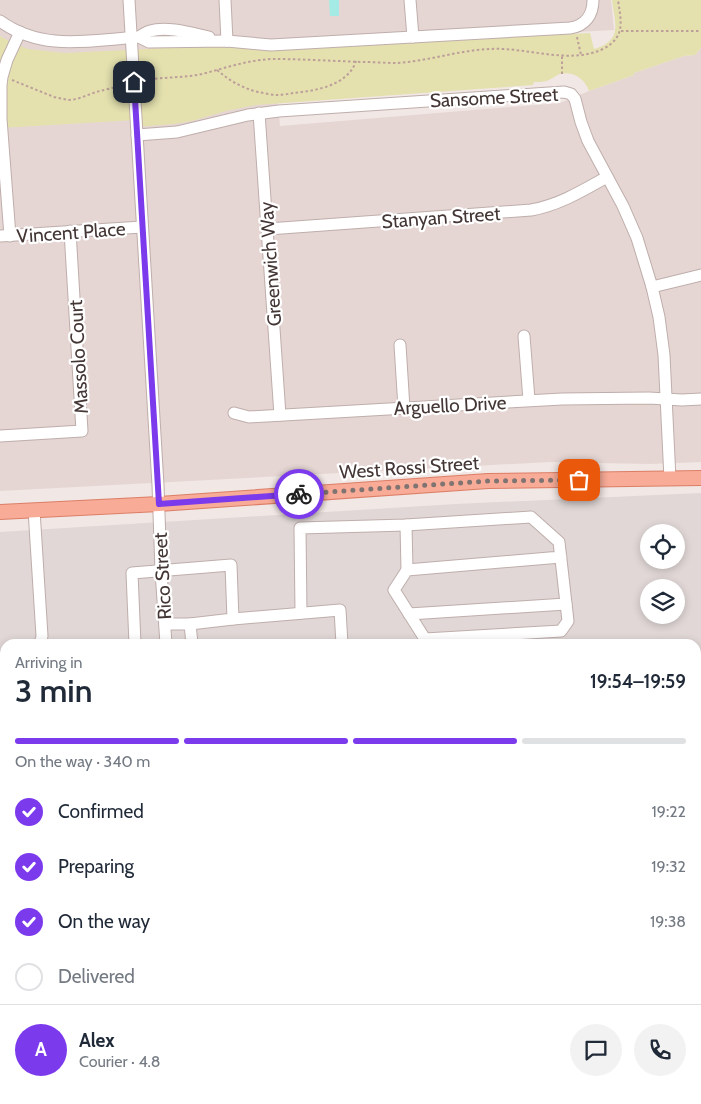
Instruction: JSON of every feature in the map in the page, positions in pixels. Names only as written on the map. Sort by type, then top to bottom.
[{"type":"main road","name":"West Rossi Street","points":[[0,512],[159,504],[488,481],[701,478]]},
{"type":"street","name":"Rico Street","points":[[129,0],[135,37],[134,82],[166,639]]},
{"type":"street","points":[[225,0],[227,41]]},
{"type":"street","points":[[410,0],[413,37]]},
{"type":"street","points":[[0,21],[37,39],[57,42],[135,37],[149,42],[227,41],[270,45],[575,27],[590,17],[593,0]]},
{"type":"street","points":[[5,236],[0,94],[7,60],[20,32]]},
{"type":"street","name":"Sansome Street","points":[[137,135],[184,130],[248,115],[278,111],[550,93],[568,93],[574,96],[584,132],[591,148],[623,206],[637,238],[652,287],[662,336],[670,478]]},
{"type":"street","name":"Greenwich Way","points":[[259,113],[280,415]]},
{"type":"street","name":"Stanyan Street","points":[[268,229],[544,208],[557,204],[607,177]]},
{"type":"street","name":"Vincent Place","points":[[5,236],[142,227]]},
{"type":"street","name":"Massolo Court","points":[[0,436],[82,431],[70,231]]},
{"type":"street","points":[[652,287],[701,275]]},
{"type":"street","points":[[524,336],[529,400]]},
{"type":"street","points":[[400,345],[404,408]]},
{"type":"street","name":"Arguello Drive","points":[[234,414],[249,417],[581,398],[701,399]]},
{"type":"street","points":[[34,510],[41,639]]},
{"type":"street","points":[[300,613],[300,528],[406,525],[531,517],[559,542],[568,621],[561,631],[425,639],[394,590],[407,570],[406,525]]},
{"type":"street","points":[[407,570],[561,557]]},
{"type":"street","points":[[135,639],[132,573],[231,565],[234,619]]},
{"type":"street","points":[[409,614],[566,604]]},
{"type":"street","points":[[165,624],[190,624],[340,610],[342,639]]},
{"type":"street","points":[[190,624],[192,639]]},
{"type":"path","points":[[2,77],[54,97],[77,100],[96,92],[134,82],[183,77],[238,64],[270,59],[391,63],[492,48],[548,54],[581,55],[609,46],[618,38],[620,17],[618,0]]},
{"type":"path","points":[[575,27],[581,55]]},
{"type":"path","points":[[620,31],[701,31]]},
{"type":"path","points":[[562,55],[562,74]]},
{"type":"path","points":[[217,70],[240,86],[278,95],[305,92],[329,86],[351,72],[356,62]]},
{"type":"shaded area","points":[[0,0],[611,0],[614,30],[167,53],[273,52],[280,126],[560,103],[634,75],[634,73],[684,56],[695,55],[701,48],[701,462],[650,464],[550,462],[0,491]]},
{"type":"shaded area","points":[[612,0],[701,0],[701,48],[695,55],[684,56],[589,91],[585,83],[578,77],[565,73],[542,82],[534,82],[533,85],[256,105],[174,124],[137,127],[136,120],[1,128],[0,36],[28,49],[65,53],[208,46],[270,51],[590,33],[594,49],[609,41],[613,36],[615,24]]},
{"type":"shaded area","points":[[701,493],[701,639],[0,639],[0,532],[456,504]]},
{"type":"water","points":[[329,0],[339,0],[339,16],[330,16]]},
{"type":"way so far","points":[[299,494],[488,481],[579,480]]},
{"type":"route","points":[[134,82],[159,504],[299,494]]}]
